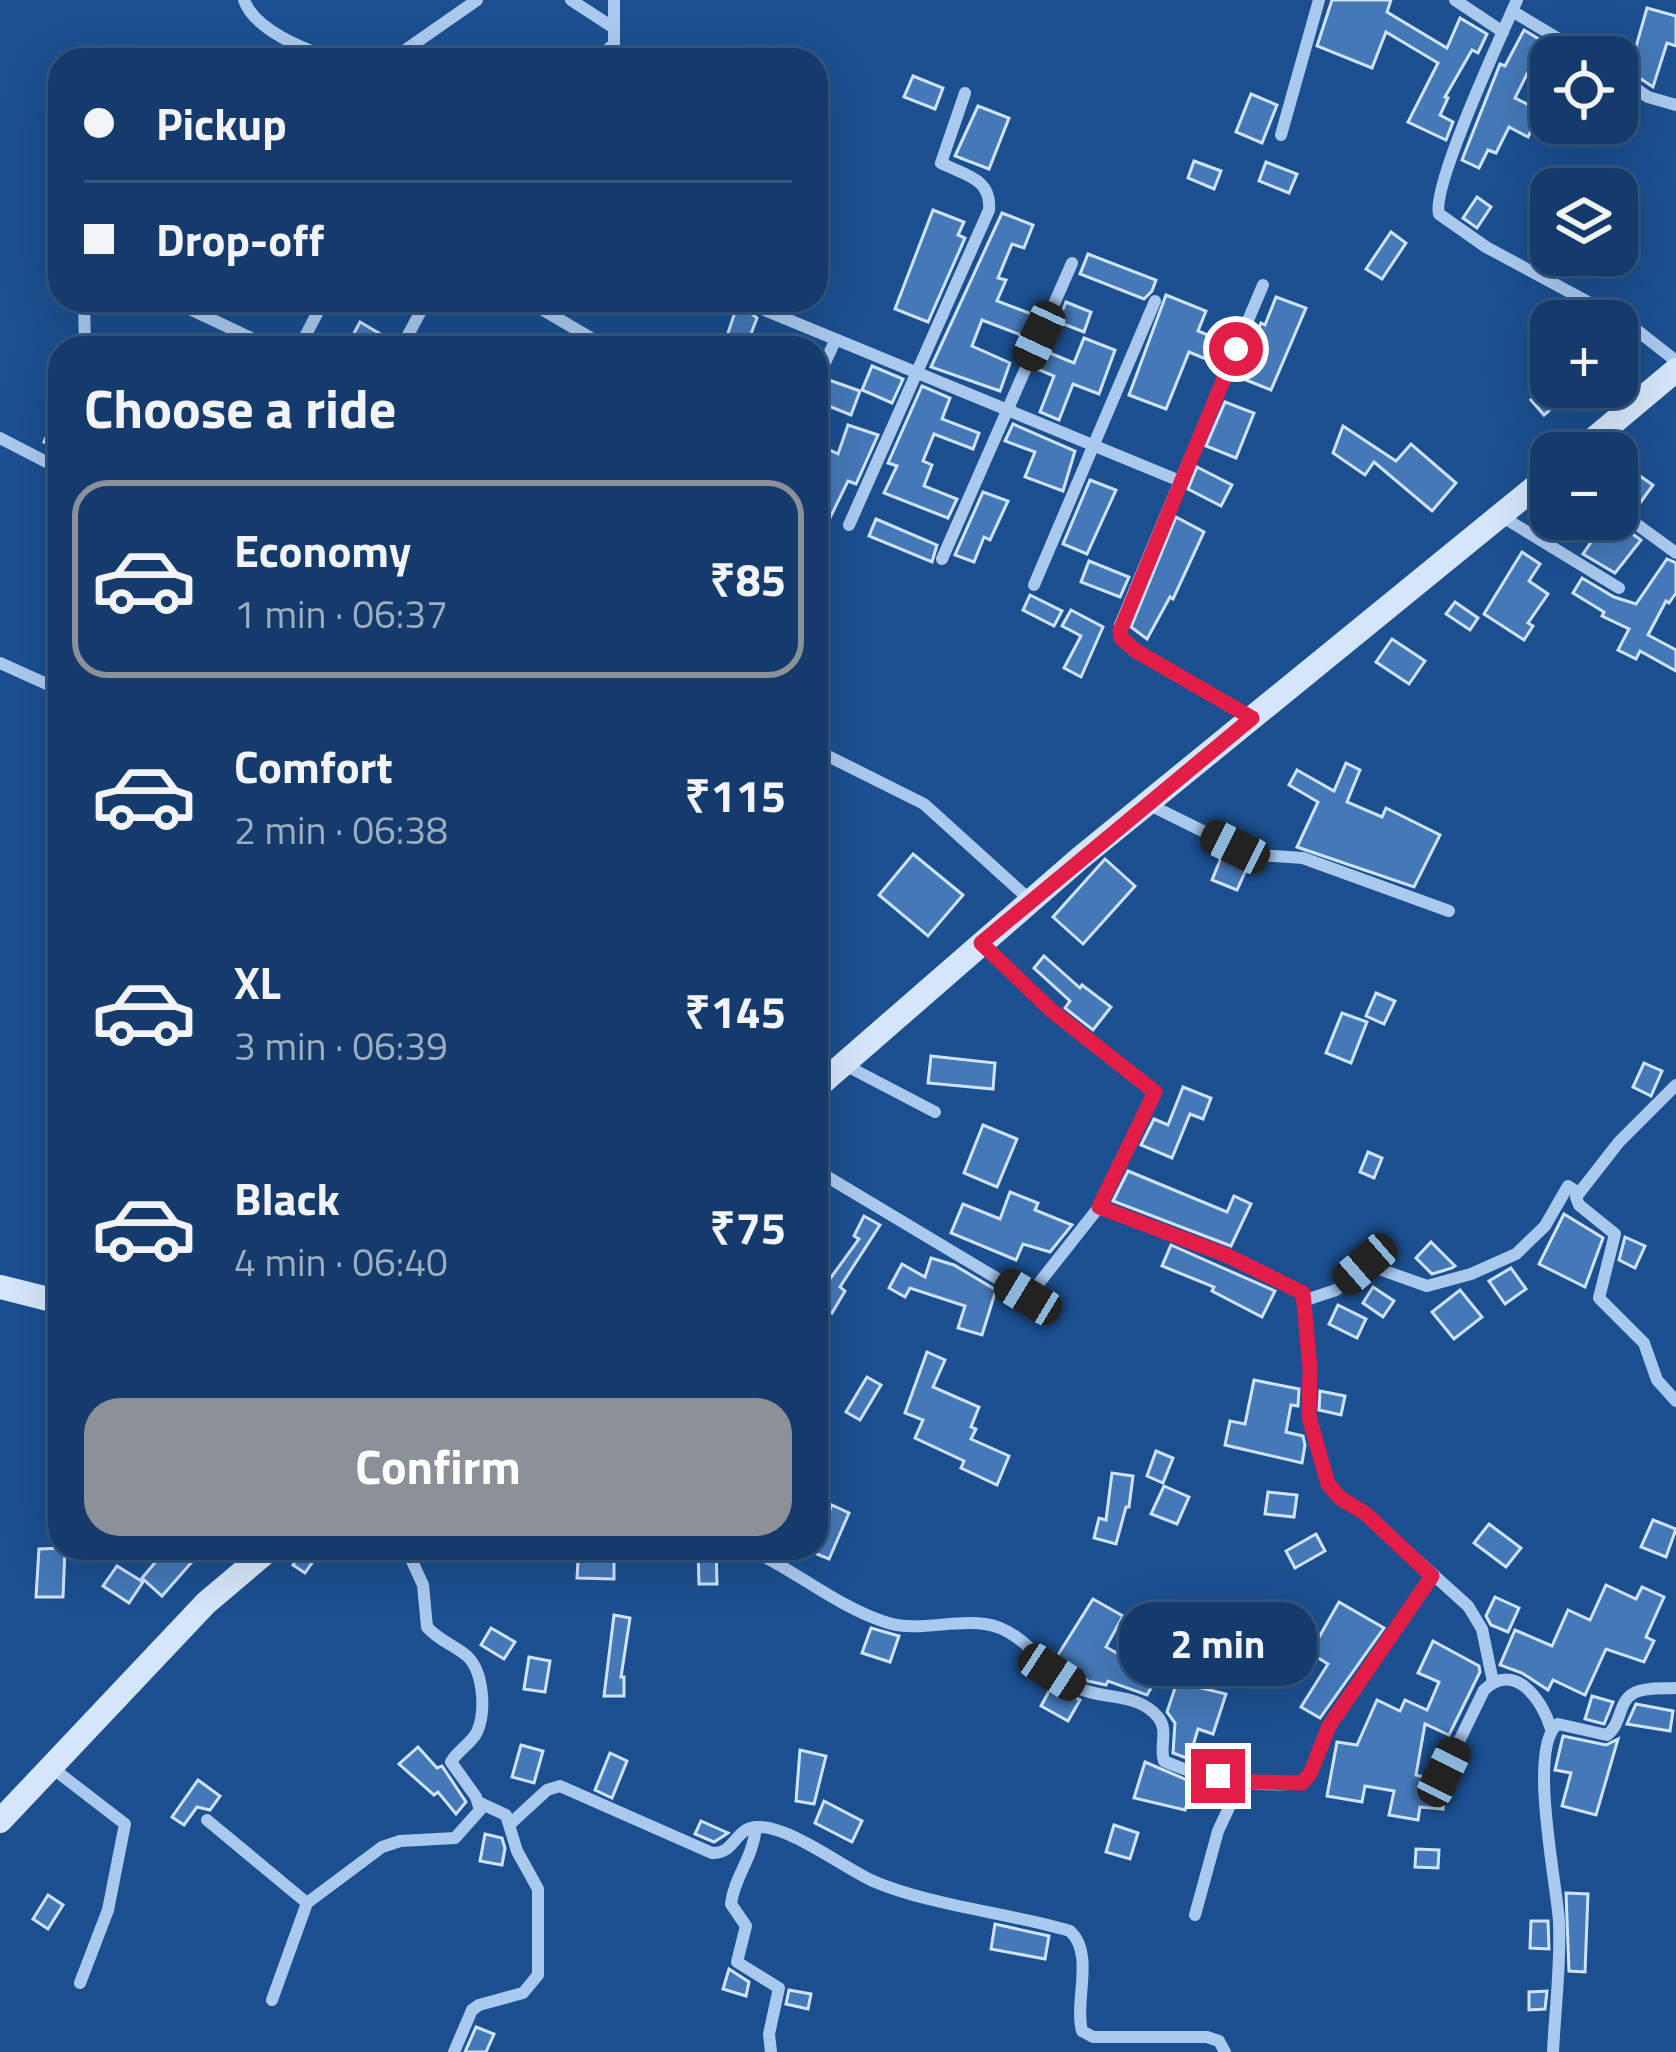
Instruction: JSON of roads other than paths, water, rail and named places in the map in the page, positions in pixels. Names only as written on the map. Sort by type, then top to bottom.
[{"type":"main road","points":[[1601,432],[1676,366]]},
{"type":"main road","points":[[828,1078],[1146,804],[1530,492]]},
{"type":"main road","points":[[0,1287],[48,1299]]},
{"type":"main road","points":[[0,1821],[206,1603],[257,1560]]},
{"type":"street","points":[[244,0],[252,16],[263,24],[310,48]]},
{"type":"street","points":[[408,48],[477,0]]},
{"type":"street","points":[[571,0],[614,28]]},
{"type":"street","points":[[609,48],[614,44],[614,0]]},
{"type":"street","points":[[1281,135],[1319,0]]},
{"type":"street","points":[[1455,0],[1503,32]]},
{"type":"street","points":[[1559,36],[1515,5],[1444,175],[1436,205],[1439,214],[1486,248],[1629,324],[1676,366]]},
{"type":"street","points":[[1638,90],[1676,105]]},
{"type":"street","points":[[849,525],[989,210],[984,185],[941,163],[965,93]]},
{"type":"street","points":[[942,559],[1072,263]]},
{"type":"street","points":[[1252,718],[1136,651],[1121,638],[1120,625],[1263,285]]},
{"type":"street","points":[[1034,585],[1155,301]]},
{"type":"street","points":[[196,312],[247,336]]},
{"type":"street","points":[[546,312],[588,336]]},
{"type":"street","points":[[768,312],[824,336]]},
{"type":"street","points":[[828,338],[1180,481]]},
{"type":"street","points":[[828,356],[835,341]]},
{"type":"street","points":[[0,438],[48,464]]},
{"type":"street","points":[[1501,516],[1619,588]]},
{"type":"street","points":[[1638,525],[1676,553]]},
{"type":"street","points":[[0,663],[48,685]]},
{"type":"street","points":[[828,756],[924,804],[1031,901]]},
{"type":"street","points":[[1146,804],[1235,847],[1258,855],[1304,858],[1449,911]]},
{"type":"street","points":[[828,1177],[1028,1297],[1099,1207],[1155,1092],[1052,1011],[981,943]]},
{"type":"street","points":[[844,1064],[935,1112]]},
{"type":"street","points":[[1676,1085],[1619,1142],[1579,1193],[1579,1205],[1615,1234],[1599,1298],[1643,1343],[1657,1380],[1676,1401]]},
{"type":"street","points":[[1306,1300],[1336,1289],[1365,1264],[1427,1286],[1471,1274],[1516,1254],[1545,1226],[1568,1186],[1579,1193]]},
{"type":"street","points":[[1099,1207],[1269,1274],[1294,1286],[1306,1300],[1309,1417],[1328,1484],[1478,1619],[1493,1682]]},
{"type":"street","points":[[272,2000],[307,1904],[390,1844],[455,1838],[480,1810],[480,1803],[451,1762],[479,1726],[477,1670],[470,1658],[427,1627],[423,1585],[412,1560]]},
{"type":"street","points":[[769,1560],[887,1623],[976,1623],[1007,1630],[1052,1672],[1077,1688],[1125,1697],[1157,1716],[1163,1724],[1164,1761],[1242,1780],[1302,1783],[1329,1726],[1432,1576]]},
{"type":"street","points":[[1444,1772],[1484,1690],[1493,1682],[1506,1679],[1522,1684],[1537,1696],[1551,1729]]},
{"type":"street","points":[[1553,2052],[1559,1926],[1552,1890],[1545,1740],[1551,1729],[1568,1725],[1606,1735],[1615,1729],[1633,1693],[1676,1688]]},
{"type":"street","points":[[50,1766],[125,1823],[108,1910],[80,1983]]},
{"type":"street","points":[[1196,1915],[1218,1831],[1242,1780]]},
{"type":"street","points":[[510,1824],[548,1790],[560,1786],[712,1853],[729,1850],[737,1838],[756,1827],[781,1832],[895,1889],[1070,1931],[1082,1953],[1079,2020],[1082,2031],[1093,2037],[1207,2037],[1219,2041],[1225,2052]]},
{"type":"street","points":[[454,2052],[472,2011],[524,1993],[538,1975],[538,1888],[517,1851],[510,1824],[499,1809],[480,1803]]},
{"type":"street","points":[[207,1820],[307,1904]]},
{"type":"street","points":[[756,1827],[751,1857],[731,1904],[746,1926],[737,1962],[779,1988],[769,2034],[771,2052]]}]
